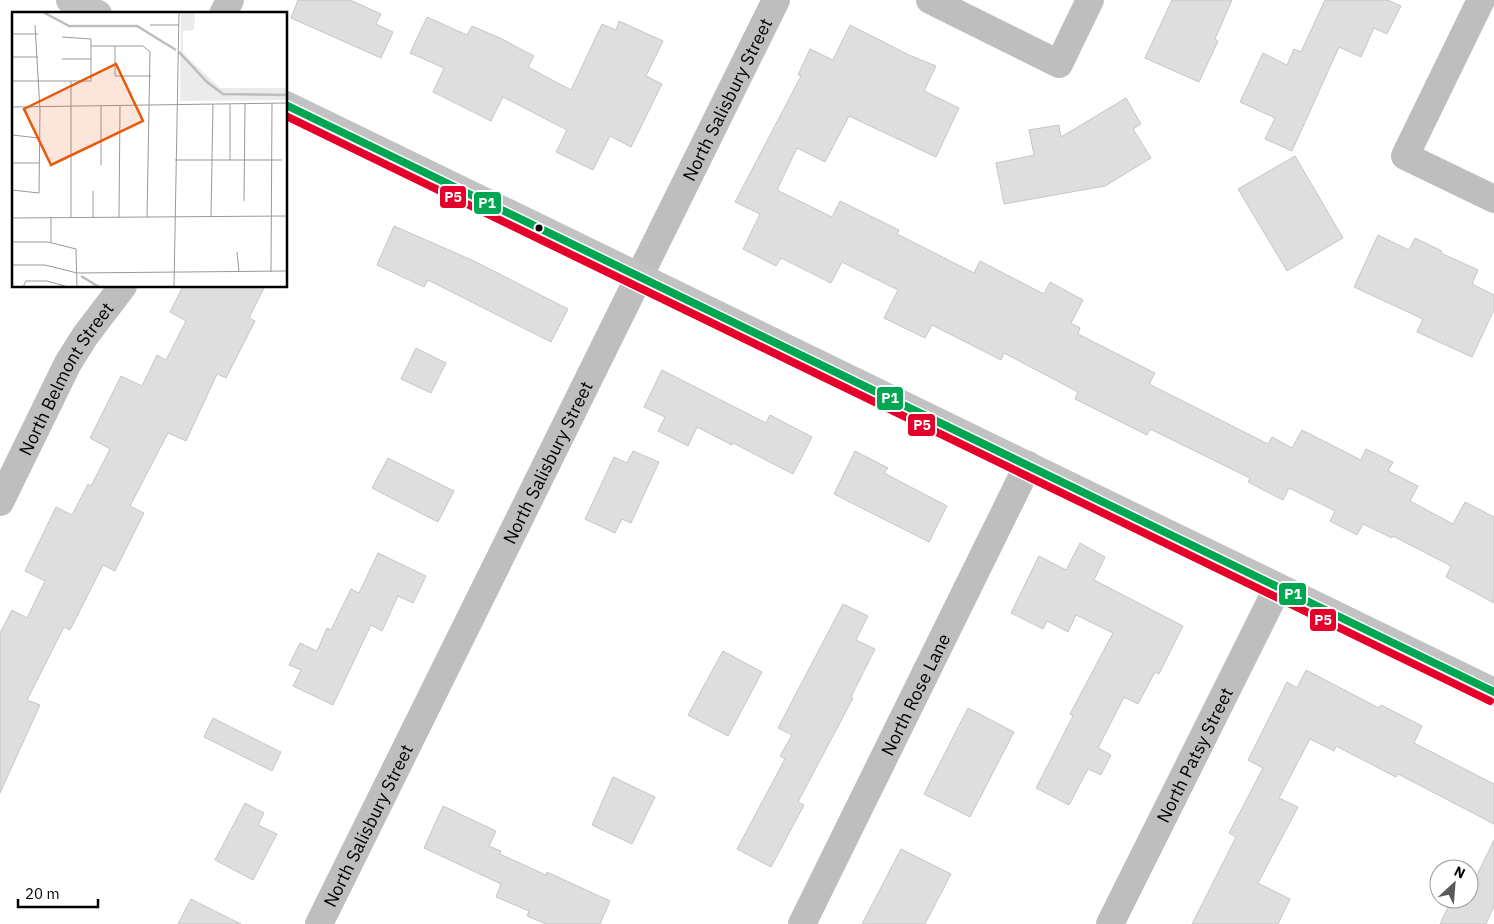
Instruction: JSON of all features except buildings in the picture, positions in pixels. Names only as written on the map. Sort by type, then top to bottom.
[{"type":"main road","points":[[70,0],[94,12]]},
{"type":"main road","points":[[288,106],[1494,692]]},
{"type":"street","points":[[224,12],[230,0]]},
{"type":"street","name":"North Salisbury Street","points":[[319,924],[776,0]]},
{"type":"street","points":[[930,0],[1059,64],[1090,0]]},
{"type":"street","points":[[1481,0],[1405,156],[1494,199]]},
{"type":"street","name":"North Belmont Street","points":[[2,491],[76,350],[121,288]]},
{"type":"street","name":"North Rose Lane","points":[[802,924],[1028,465]]},
{"type":"street","name":"North Patsy Street","points":[[1110,924],[1278,586]]},
{"type":"transit line","name":"P1","points":[[288,106],[1494,692]]},
{"type":"transit line","name":"P5","points":[[288,117],[1490,701]]}]
